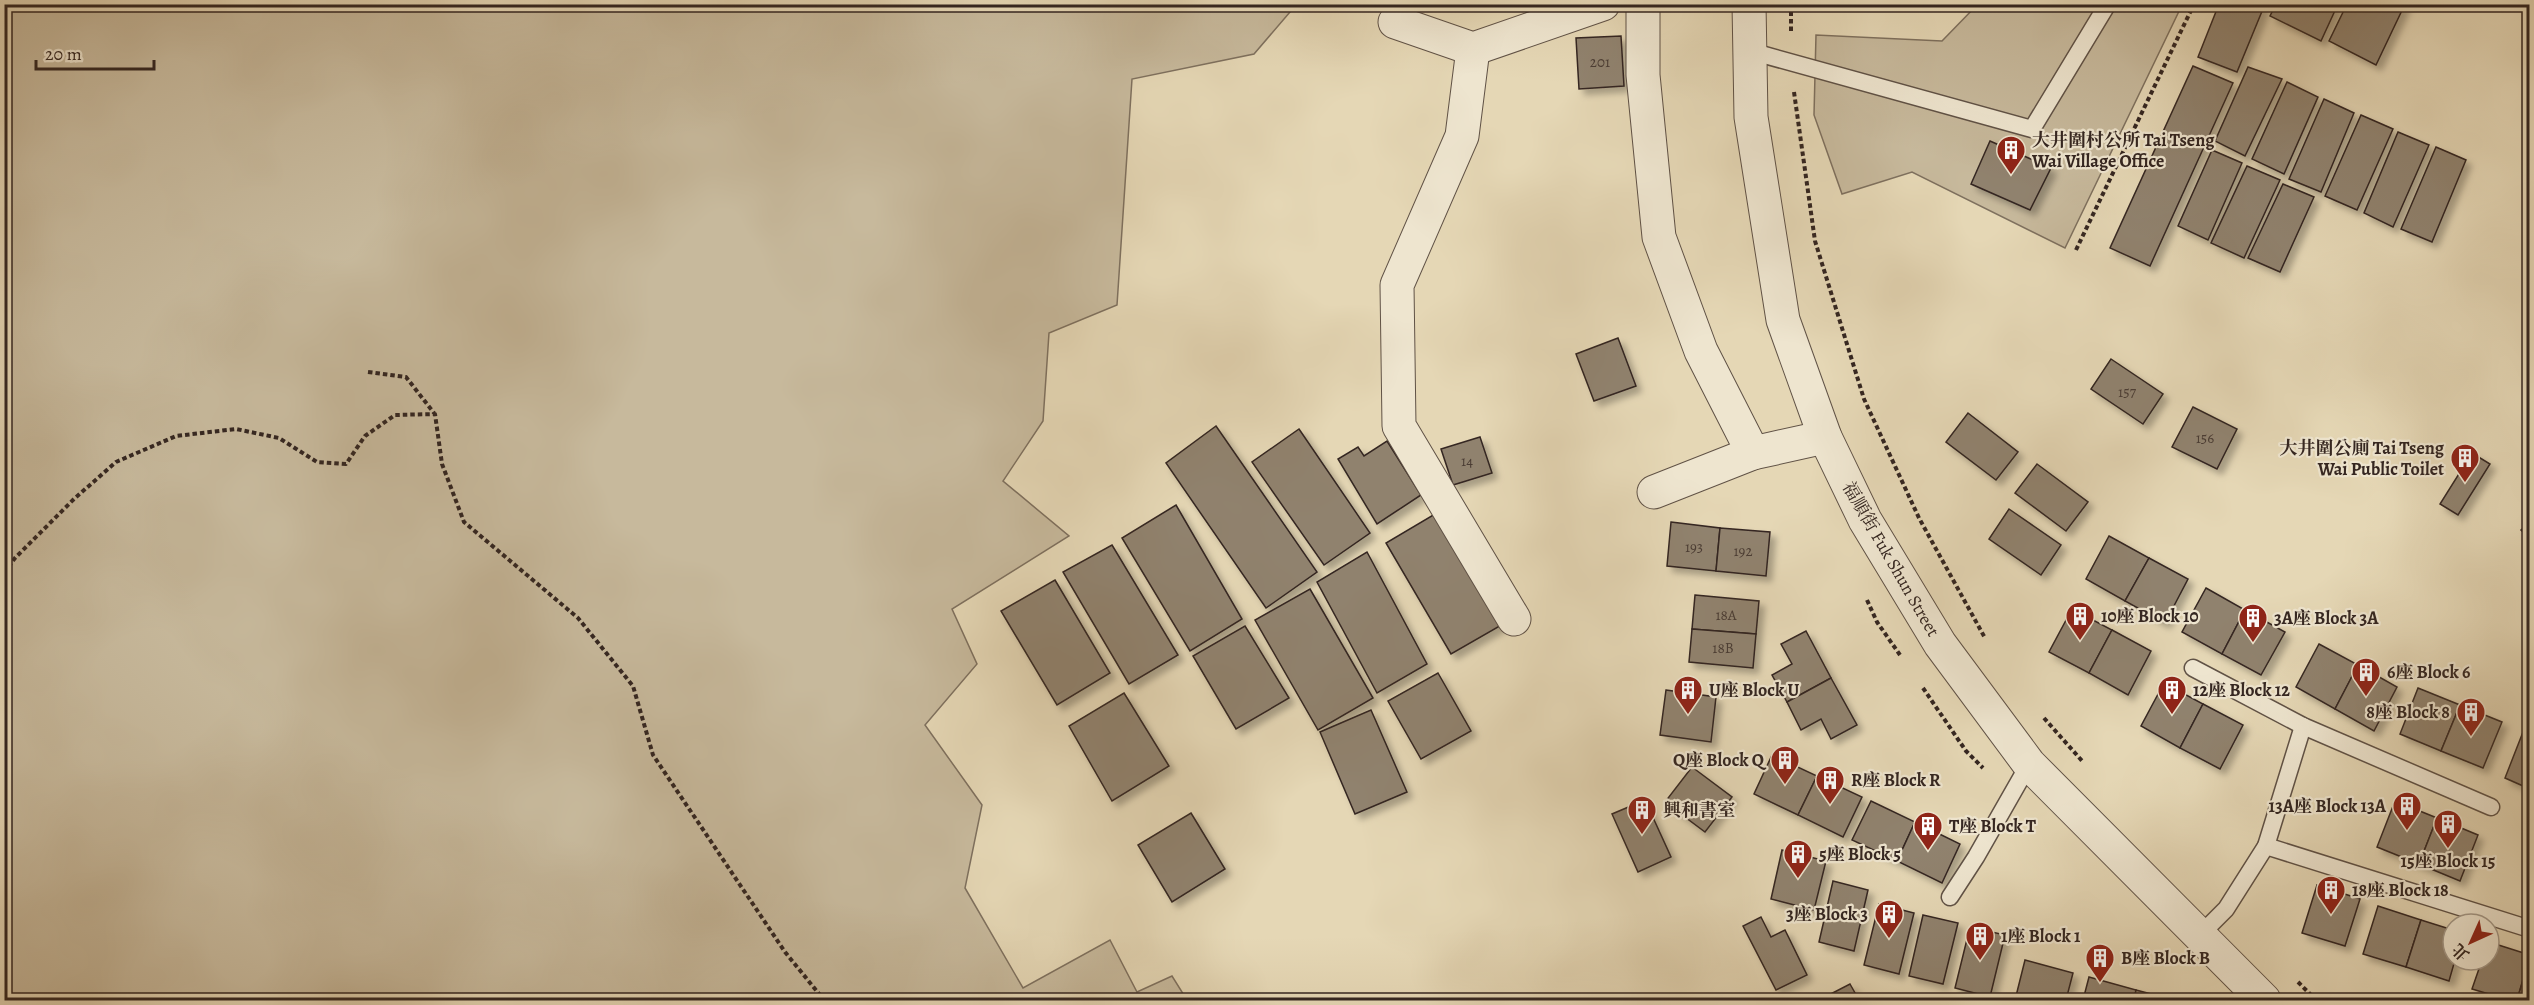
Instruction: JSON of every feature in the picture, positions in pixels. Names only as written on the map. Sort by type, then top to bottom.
[{"type":"street","points":[[1395,22],[1473,49],[1603,4]]},
{"type":"street","points":[[1643,4],[1643,75],[1659,237],[1701,351],[1753,453]]},
{"type":"street","name":"福順街 Fuk Shun Street","points":[[1749,4],[1752,117],[1783,320],[1825,437],[1865,520],[1940,644],[2029,764],[2264,1000]]},
{"type":"street","points":[[1473,49],[1462,136],[1397,285],[1399,426],[1514,619]]},
{"type":"street","points":[[1654,492],[1753,453],[1825,437]]},
{"type":"lane","points":[[1750,51],[2032,129],[2107,5]]},
{"type":"lane","points":[[2193,668],[2303,726],[2491,807]]},
{"type":"lane","points":[[2199,936],[2226,909],[2266,846],[2303,726]]},
{"type":"lane","points":[[1950,897],[1976,857],[2029,764]]},
{"type":"lane","points":[[2266,846],[2529,929]]},
{"type":"path","points":[[1791,4],[1791,75],[1815,241],[1864,399],[1919,518],[1986,639]]},
{"type":"path","points":[[2076,250],[2194,4]]},
{"type":"path","points":[[368,372],[406,377],[435,414],[442,464],[464,522],[578,618],[633,686],[653,755],[785,952],[824,1000]]},
{"type":"path","points":[[4,573],[40,532],[116,462],[176,436],[236,429],[279,438],[316,462],[346,464],[365,436],[395,415],[435,414]]},
{"type":"path","points":[[2040,713],[2086,765]]},
{"type":"path","points":[[2291,975],[2316,1000]]},
{"type":"shaded area","points":[[5,4],[1296,5],[1254,54],[1132,79],[1117,305],[1049,333],[1043,421],[1003,481],[1069,536],[952,609],[977,664],[925,725],[982,805],[965,888],[1023,988],[1110,940],[1137,992],[1172,976],[1187,1000],[5,1000]]},
{"type":"shaded area","points":[[1310,5],[1442,5],[1439,11]]},
{"type":"shaded area","points":[[1977,5],[2182,5],[2065,248],[1912,172],[1842,194],[1814,115],[1816,35],[1942,41]]},
{"type":"building","points":[[2219,4],[2265,4],[2237,72],[2198,57]]},
{"type":"building","points":[[2276,4],[2338,4],[2321,41],[2270,16]]},
{"type":"building","points":[[2347,4],[2405,4],[2376,65],[2329,41]]},
{"type":"building","points":[[1621,36],[1624,86],[1579,89],[1576,38]]},
{"type":"building","points":[[2193,66],[2233,83],[2150,266],[2110,248]]},
{"type":"building","points":[[2248,67],[2282,79],[2245,156],[2215,141]]},
{"type":"building","points":[[2287,82],[2318,97],[2284,174],[2252,159]]},
{"type":"building","points":[[2324,99],[2354,113],[2321,192],[2289,179]]},
{"type":"building","points":[[2361,115],[2393,129],[2357,210],[2325,196]]},
{"type":"building","points":[[2398,132],[2429,145],[2393,227],[2364,213]]},
{"type":"building","name":"大井圍村公所 Tai Tseng Wai Village Office","points":[[1990,141],[2051,168],[2030,210],[1971,184]]},
{"type":"building","points":[[2436,147],[2466,160],[2432,242],[2401,229]]},
{"type":"building","points":[[2212,150],[2242,163],[2208,240],[2178,226]]},
{"type":"building","points":[[2247,166],[2280,180],[2244,258],[2211,243]]},
{"type":"building","points":[[2283,184],[2314,197],[2280,272],[2248,258]]},
{"type":"building","points":[[1618,338],[1636,386],[1594,401],[1576,354]]},
{"type":"building","points":[[2111,359],[2163,394],[2143,424],[2091,389]]},
{"type":"building","points":[[2193,407],[2237,429],[2217,469],[2172,447]]},
{"type":"building","points":[[1968,413],[2018,452],[1996,480],[1946,442]]},
{"type":"building","points":[[1216,426],[1317,572],[1266,608],[1166,463]]},
{"type":"building","points":[[1299,429],[1370,533],[1324,565],[1252,462]]},
{"type":"building","points":[[1480,437],[1492,473],[1453,485],[1441,449]]},
{"type":"building","points":[[1387,441],[1421,495],[1377,524],[1338,459],[1358,447],[1364,456]]},
{"type":"building","name":"大井圍公廁 Tai Tseng Wai Public Toilet","points":[[2472,453],[2490,464],[2458,515],[2440,504]]},
{"type":"building","points":[[2037,464],[2088,502],[2066,531],[2015,493]]},
{"type":"building","points":[[1176,505],[1242,619],[1190,651],[1122,538]]},
{"type":"building","points":[[2009,509],[2061,545],[2041,575],[1989,539]]},
{"type":"building","points":[[1440,511],[1505,623],[1451,654],[1386,543]]},
{"type":"building","points":[[1671,522],[1720,528],[1716,571],[1667,566]]},
{"type":"building","points":[[2530,522],[2530,539],[2521,530]]},
{"type":"building","points":[[1720,528],[1770,532],[1766,576],[1716,571]]},
{"type":"building","points":[[2109,536],[2149,558],[2125,601],[2086,579]]},
{"type":"building","points":[[1112,545],[1178,655],[1129,684],[1063,572]]},
{"type":"building","points":[[1367,552],[1427,664],[1377,693],[1317,582]]},
{"type":"building","points":[[2149,558],[2188,579],[2165,623],[2125,601]]},
{"type":"building","points":[[1055,580],[1110,673],[1057,705],[1001,611]]},
{"type":"building","points":[[2206,588],[2245,610],[2222,654],[2182,632]]},
{"type":"building","points":[[1310,589],[1373,698],[1318,730],[1255,620]]},
{"type":"building","points":[[1695,595],[1759,601],[1756,634],[1692,629]]},
{"type":"building","name":"10座 Block 10","points":[[2072,609],[2112,630],[2089,673],[2049,652]]},
{"type":"building","name":"3A座 Block 3A","points":[[2245,610],[2285,632],[2261,675],[2222,654]]},
{"type":"building","points":[[1245,626],[1289,698],[1236,729],[1193,656]]},
{"type":"building","points":[[1692,629],[1756,634],[1753,668],[1689,662]]},
{"type":"building","points":[[2112,630],[2151,651],[2128,695],[2089,673]]},
{"type":"building","points":[[1806,631],[1831,678],[1787,702],[1772,675],[1792,664],[1781,644]]},
{"type":"building","points":[[2319,644],[2358,665],[2335,709],[2296,687]]},
{"type":"building","name":"6座 Block 6","points":[[2358,665],[2397,687],[2374,731],[2335,709]]},
{"type":"building","points":[[1438,673],[1471,731],[1421,759],[1388,701]]},
{"type":"building","points":[[1831,678],[1857,725],[1831,739],[1821,719],[1801,730],[1787,702]]},
{"type":"building","name":"12座 Block 12","points":[[2164,683],[2203,704],[2180,748],[2141,726]]},
{"type":"building","points":[[2418,688],[2460,705],[2441,751],[2400,734]]},
{"type":"building","name":"U座 Block U","points":[[1666,690],[1716,697],[1711,742],[1660,735]]},
{"type":"building","points":[[1124,693],[1169,766],[1112,801],[1069,726]]},
{"type":"building","points":[[2203,704],[2243,725],[2220,769],[2180,748]]},
{"type":"building","name":"8座 Block 8","points":[[2460,705],[2502,722],[2483,768],[2441,751]]},
{"type":"building","points":[[1371,710],[1407,792],[1355,814],[1320,732]]},
{"type":"building","points":[[2523,732],[2530,735],[2530,789],[2505,778]]},
{"type":"building","name":"Q座 Block Q","points":[[1772,755],[1817,776],[1798,815],[1754,794]]},
{"type":"building","points":[[1692,767],[1732,797],[1705,832],[1665,802]]},
{"type":"building","name":"R座 Block R","points":[[1817,776],[1862,797],[1843,837],[1798,815]]},
{"type":"building","name":"興和書室","points":[[1645,800],[1671,857],[1638,872],[1612,814]]},
{"type":"building","points":[[1871,801],[1915,822],[1897,861],[1852,840]]},
{"type":"building","name":"13A座 Block 13A","points":[[2395,801],[2437,818],[2419,864],[2377,847]]},
{"type":"building","points":[[1191,813],[1225,869],[1172,902],[1138,845]]},
{"type":"building","name":"15座 Block 15","points":[[2437,818],[2478,835],[2460,881],[2419,864]]},
{"type":"building","name":"T座 Block T","points":[[1915,822],[1960,844],[1942,883],[1897,861]]},
{"type":"building","name":"5座 Block 5","points":[[1782,850],[1826,861],[1814,910],[1771,899]]},
{"type":"building","points":[[1833,881],[1868,890],[1854,951],[1819,942]]},
{"type":"building","name":"18座 Block 18","points":[[2317,885],[2360,899],[2345,946],[2302,933]]},
{"type":"building","name":"3座 Block 3","points":[[1879,904],[1914,913],[1899,974],[1864,965]]},
{"type":"building","points":[[2378,906],[2421,920],[2406,967],[2363,954]]},
{"type":"building","points":[[1923,915],[1958,923],[1943,984],[1909,976]]},
{"type":"building","points":[[1761,917],[1771,937],[1785,930],[1807,975],[1776,990],[1743,926]]},
{"type":"building","points":[[2421,920],[2441,926],[2441,972],[2452,972],[2449,981],[2406,967]]},
{"type":"building","name":"1座 Block 1","points":[[1970,927],[2005,935],[1990,997],[1955,988]]},
{"type":"building","points":[[2501,946],[2530,955],[2517,1000],[2509,1000],[2472,989],[2478,972],[2501,972]]},
{"type":"building","points":[[2530,958],[2530,1000],[2517,1000]]},
{"type":"building","points":[[2025,960],[2073,973],[2066,1000],[2015,1000]]},
{"type":"building","name":"B座 Block B","points":[[2089,977],[2136,990],[2134,1000],[2083,1000]]},
{"type":"building","points":[[1850,984],[1859,1000],[1819,1000]]},
{"type":"building","points":[[2136,990],[2174,1000],[2134,1000]]},
{"type":"place","name":"大井圍村公所 Tai Tseng Wai Village Office","points":[[2011,176]]},
{"type":"place","name":"大井圍公廁 Tai Tseng Wai Public Toilet","points":[[2465,484]]},
{"type":"place","name":"10座 Block 10","points":[[2080,642]]},
{"type":"place","name":"3A座 Block 3A","points":[[2253,644]]},
{"type":"place","name":"6座 Block 6","points":[[2366,698]]},
{"type":"place","name":"U座 Block U","points":[[1688,716]]},
{"type":"place","name":"12座 Block 12","points":[[2172,716]]},
{"type":"place","name":"8座 Block 8","points":[[2471,738]]},
{"type":"place","name":"Q座 Block Q","points":[[1785,786]]},
{"type":"place","name":"R座 Block R","points":[[1830,806]]},
{"type":"place","name":"13A座 Block 13A","points":[[2407,832]]},
{"type":"place","name":"興和書室","points":[[1642,836]]},
{"type":"place","name":"15座 Block 15","points":[[2448,850]]},
{"type":"place","name":"T座 Block T","points":[[1928,852]]},
{"type":"place","name":"5座 Block 5","points":[[1798,880]]},
{"type":"place","name":"18座 Block 18","points":[[2331,916]]},
{"type":"place","name":"3座 Block 3","points":[[1889,940]]},
{"type":"place","name":"1座 Block 1","points":[[1980,962]]},
{"type":"place","name":"B座 Block B","points":[[2100,984]]}]
